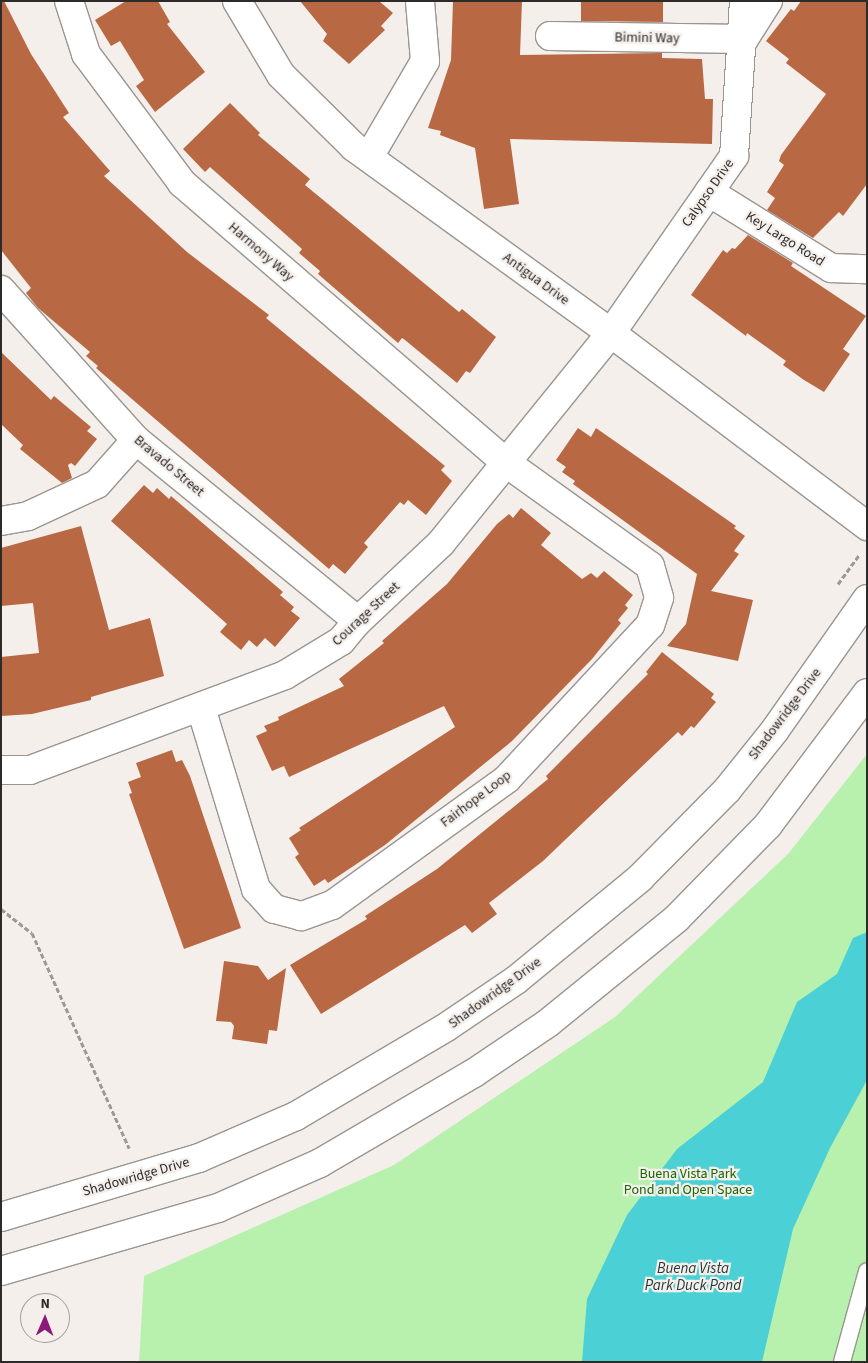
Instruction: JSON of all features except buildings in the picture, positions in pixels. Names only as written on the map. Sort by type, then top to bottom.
[{"type":"street","name":"Harmony Way","points":[[69,1],[86,54],[182,184],[505,462]]},
{"type":"street","name":"Antigua Drive","points":[[237,1],[281,75],[369,157],[611,333],[864,538]]},
{"type":"street","points":[[369,157],[426,60],[420,1]]},
{"type":"street","name":"Calypso Drive","points":[[611,333],[734,156],[744,39],[744,1]]},
{"type":"street","points":[[744,39],[768,1]]},
{"type":"street","name":"Bimini Way","points":[[550,36],[744,39]]},
{"type":"street","name":"Key Largo Road","points":[[709,192],[831,268],[867,269]]},
{"type":"street","name":"Bravado Street","points":[[1,290],[136,440],[358,620]]},
{"type":"street","name":"Courage Street","points":[[1,770],[30,770],[201,708],[285,675],[341,641],[358,620],[441,543],[611,333]]},
{"type":"street","points":[[1,521],[28,516],[97,484],[136,440]]},
{"type":"street","name":"Fairhope Loop","points":[[201,708],[256,889],[274,909],[301,916],[332,906],[507,779],[650,625],[659,598],[650,566],[505,462]]},
{"type":"street","name":"Shadowridge Drive","points":[[1,1217],[200,1158],[296,1116],[445,1028],[516,980],[640,878],[727,790],[775,730],[867,599]]},
{"type":"street","points":[[1,1272],[218,1208],[320,1163],[474,1073],[548,1023],[676,918],[768,825],[867,693]]},
{"type":"lane","points":[[842,1362],[867,1271]]},
{"type":"path","points":[[835,592],[841,576],[864,538]]},
{"type":"path","points":[[1,909],[32,933],[131,1152]]},
{"type":"path","points":[[122,1154],[139,1149]]},
{"type":"green space","name":"Buena Vista Park Pond and Open Space","points":[[867,754],[867,1362],[139,1362],[144,1276],[394,1165],[615,1017],[788,854]]},
{"type":"water","name":"Buena Vista Park Duck Pond","points":[[867,932],[867,1080],[830,1148],[793,1229],[762,1362],[582,1362],[587,1299],[627,1215],[677,1149],[763,1082],[797,1002],[837,974],[853,938]]}]
